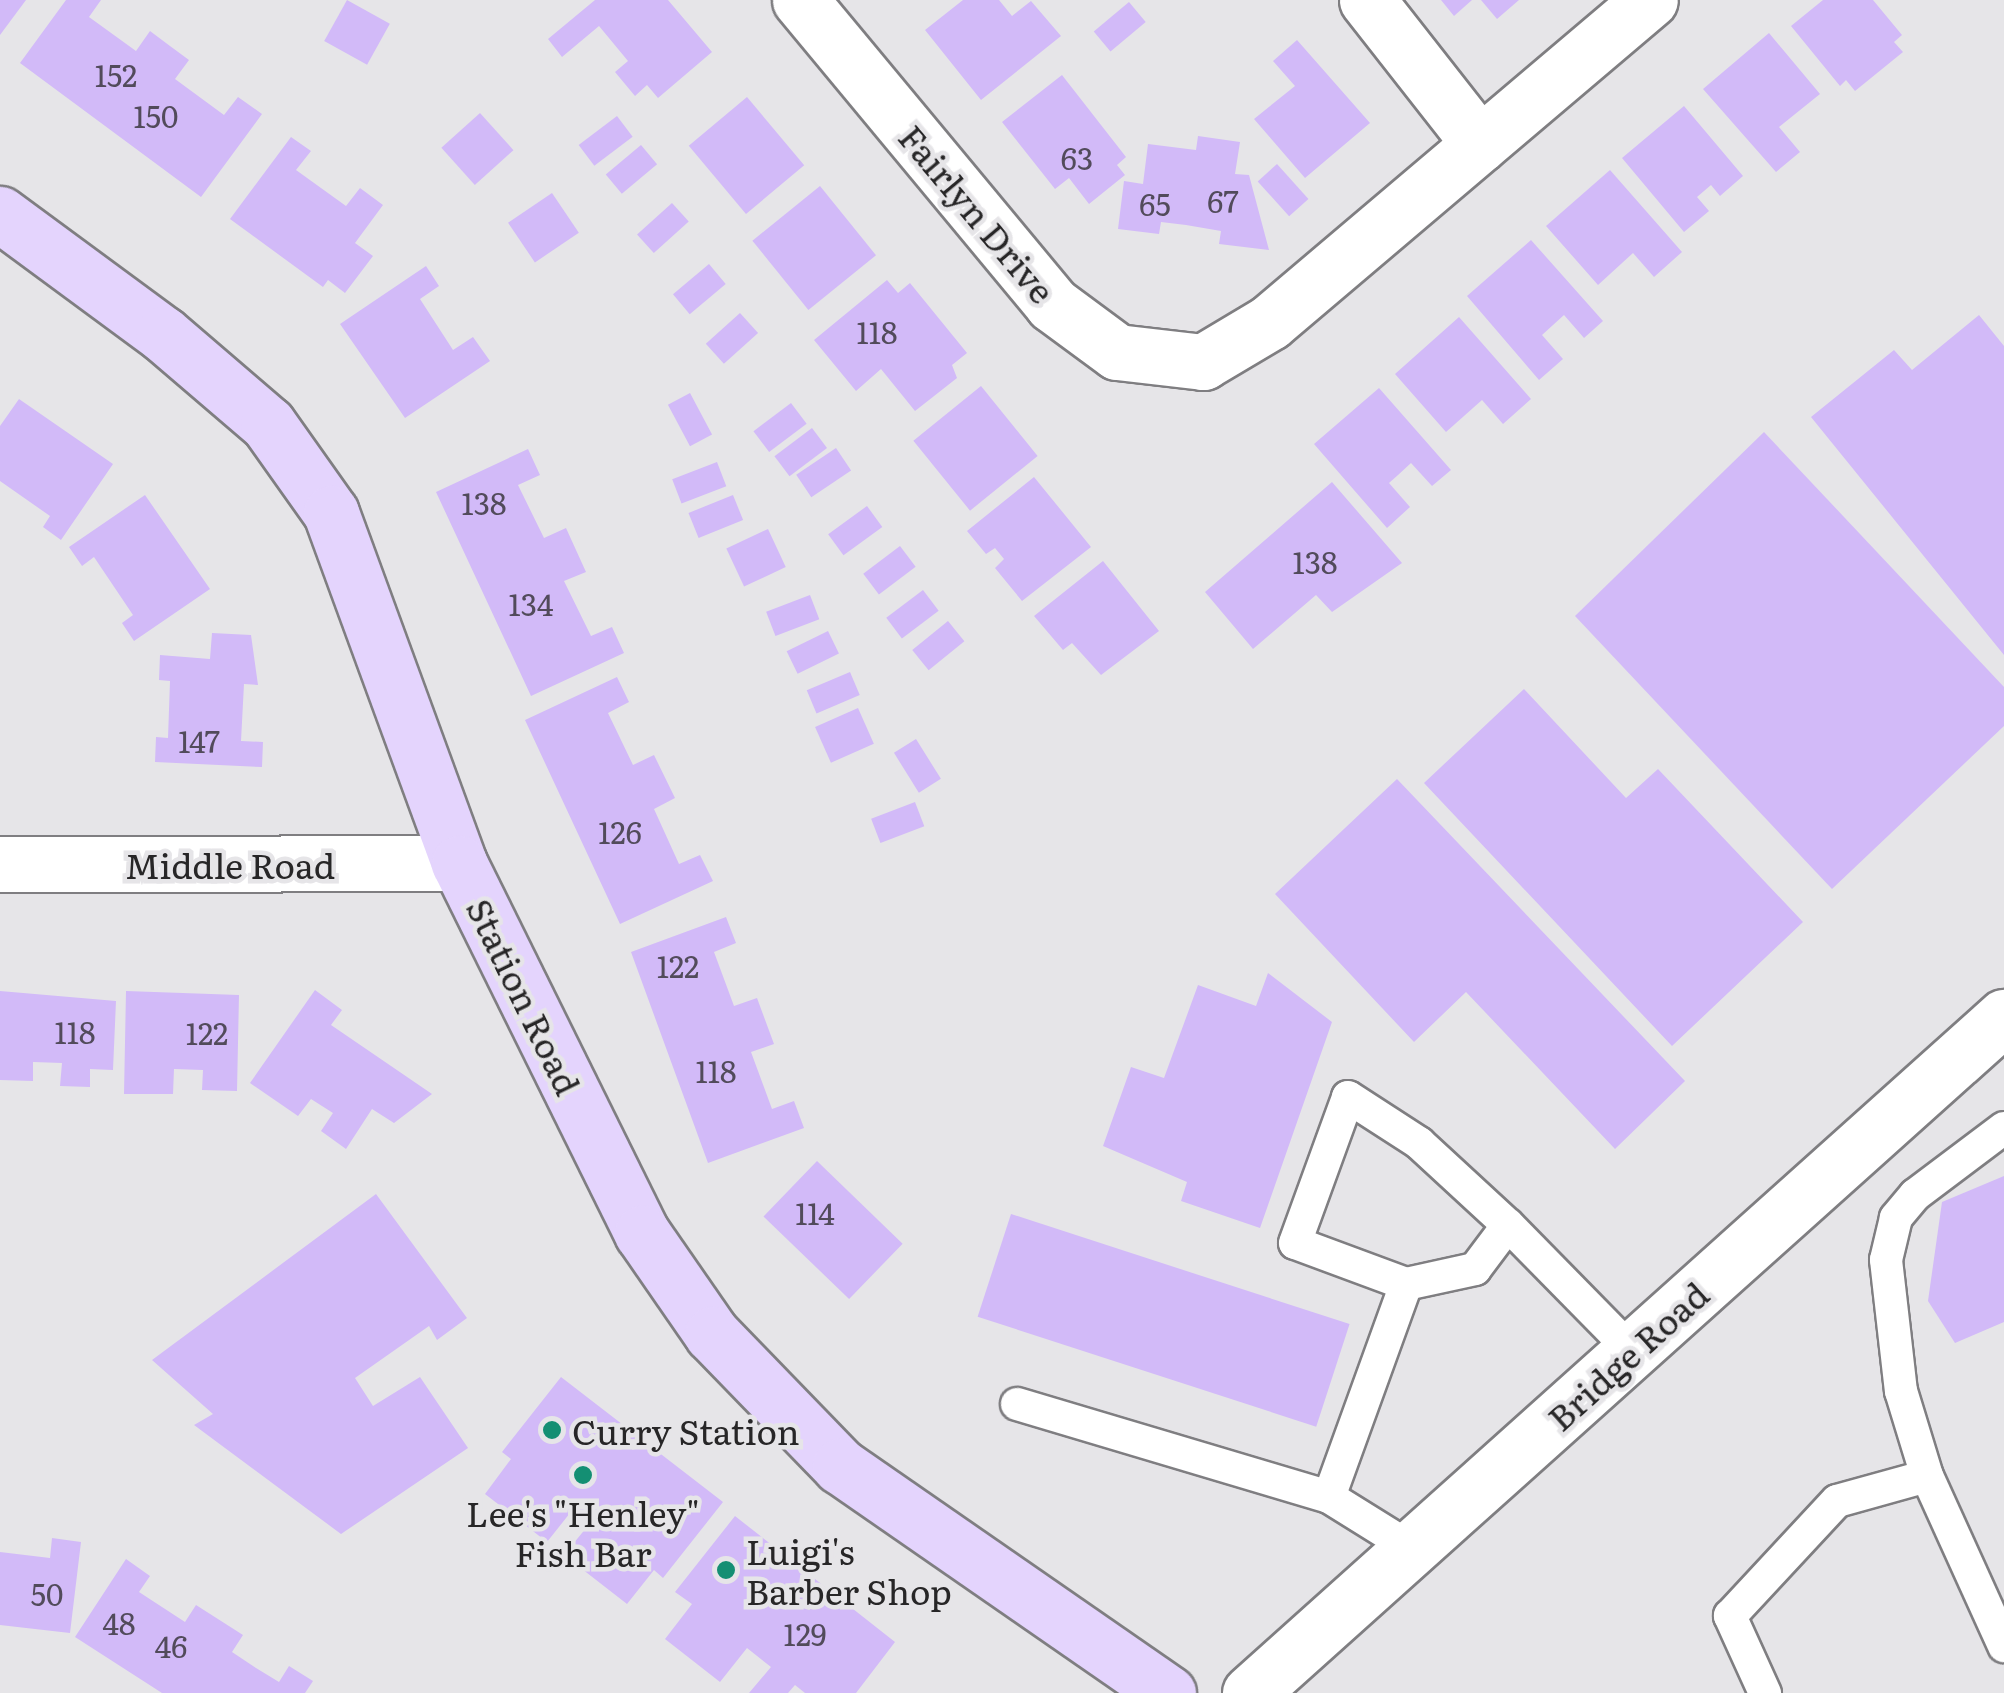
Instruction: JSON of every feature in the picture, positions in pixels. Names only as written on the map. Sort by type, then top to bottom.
[{"type":"main road","name":"Station Road","points":[[0,214],[163,334],[268,424],[331,514],[459,863],[642,1232],[712,1334],[840,1466],[1168,1693]]},
{"type":"street","name":"Fairlyn Drive","points":[[800,0],[1052,304],[1117,352],[1203,362],[1270,322],[1650,0]]},
{"type":"street","points":[[1367,0],[1480,144]]},
{"type":"street","name":"Middle Road","points":[[0,864],[459,863]]},
{"type":"street","name":"Bridge Road","points":[[1250,1693],[2004,1016]]},
{"type":"lane","points":[[1508,1225],[1475,1269],[1406,1284],[1295,1243],[1348,1097],[1419,1143],[1508,1225],[1632,1351]]},
{"type":"lane","points":[[2004,1128],[1915,1195],[1896,1218],[1886,1260],[1901,1391],[1927,1476],[2004,1646]]},
{"type":"lane","points":[[1329,1497],[1406,1284]]},
{"type":"lane","points":[[1017,1404],[1329,1497],[1412,1548]]},
{"type":"lane","points":[[1765,1693],[1730,1616],[1837,1501],[1927,1476]]},
{"type":"building","points":[[0,0],[26,0],[0,35]]},
{"type":"building","points":[[66,0],[101,0],[89,17],[136,51],[150,31],[189,60],[175,79],[224,115],[238,97],[262,114],[201,197],[20,63]]},
{"type":"building","points":[[347,0],[390,24],[367,65],[324,41]]},
{"type":"building","points":[[595,0],[668,0],[712,52],[658,98],[647,85],[635,96],[615,72],[628,61],[599,26],[562,57],[548,39]]},
{"type":"building","points":[[963,0],[999,0],[1012,16],[1031,1],[1061,36],[981,100],[925,30]]},
{"type":"building","points":[[1441,0],[1472,0],[1454,16]]},
{"type":"building","points":[[1481,0],[1519,0],[1497,19]]},
{"type":"building","points":[[1823,0],[1873,0],[1902,35],[1894,42],[1903,52],[1855,91],[1846,80],[1840,86],[1791,26]]},
{"type":"building","points":[[1129,2],[1146,22],[1110,51],[1094,32]]},
{"type":"building","points":[[1769,33],[1820,94],[1779,127],[1800,152],[1776,172],[1703,89]]},
{"type":"building","points":[[1297,40],[1370,123],[1305,178],[1254,119],[1295,86],[1273,61]]},
{"type":"building","points":[[1062,75],[1126,157],[1117,165],[1125,175],[1089,204],[1069,178],[1055,189],[1002,122]]},
{"type":"building","points":[[747,97],[804,165],[746,214],[689,146]]},
{"type":"building","points":[[1684,106],[1743,176],[1720,196],[1711,185],[1697,197],[1709,211],[1684,232],[1622,158]]},
{"type":"building","points":[[480,113],[513,150],[475,185],[441,148]]},
{"type":"building","points":[[617,116],[633,137],[594,166],[579,145]]},
{"type":"building","points":[[1198,136],[1240,142],[1235,174],[1249,175],[1269,250],[1219,244],[1221,231],[1186,225],[1161,222],[1159,234],[1118,229],[1124,181],[1143,184],[1148,144],[1196,150]]},
{"type":"building","points":[[291,137],[311,151],[296,170],[346,206],[360,188],[383,205],[355,243],[373,256],[345,293],[328,280],[323,287],[230,219]]},
{"type":"building","points":[[641,145],[657,164],[622,194],[606,175]]},
{"type":"building","points":[[1277,164],[1308,199],[1289,216],[1258,181]]},
{"type":"building","points":[[1610,170],[1682,252],[1654,277],[1633,253],[1598,285],[1546,226]]},
{"type":"building","points":[[820,186],[876,255],[808,310],[752,241]]},
{"type":"building","points":[[552,193],[579,233],[535,262],[508,223]]},
{"type":"building","points":[[672,203],[689,222],[654,253],[637,234]]},
{"type":"building","points":[[1531,240],[1603,321],[1584,338],[1564,315],[1542,335],[1563,359],[1539,380],[1467,296]]},
{"type":"building","points":[[709,264],[726,284],[690,314],[673,294]]},
{"type":"building","points":[[426,266],[439,286],[420,299],[453,350],[473,337],[490,361],[405,418],[340,324]]},
{"type":"building","points":[[887,280],[898,293],[910,283],[967,353],[952,365],[957,378],[915,411],[881,369],[856,391],[814,340]]},
{"type":"building","points":[[740,313],[758,333],[724,364],[706,344]]},
{"type":"building","points":[[1979,315],[2004,346],[2004,655],[1811,417],[1894,350],[1912,370]]},
{"type":"building","points":[[1459,317],[1531,399],[1503,424],[1482,400],[1446,432],[1395,374]]},
{"type":"building","points":[[981,386],[1038,456],[970,511],[913,441]]},
{"type":"building","points":[[1379,388],[1451,470],[1432,486],[1411,463],[1389,483],[1410,507],[1387,528],[1314,444]]},
{"type":"building","points":[[690,393],[712,434],[690,446],[668,405]]},
{"type":"building","points":[[19,399],[113,464],[61,540],[43,527],[50,516],[0,481],[0,426]]},
{"type":"building","points":[[791,403],[807,424],[769,452],[753,431]]},
{"type":"building","points":[[812,428],[827,448],[790,476],[774,456]]},
{"type":"building","points":[[1764,432],[2004,687],[2004,726],[1832,889],[1575,616]]},
{"type":"building","points":[[836,448],[851,470],[811,497],[796,475]]},
{"type":"building","points":[[528,449],[540,475],[518,485],[544,538],[566,528],[586,572],[564,581],[591,636],[612,627],[624,653],[531,696],[436,492]]},
{"type":"building","points":[[717,462],[726,486],[682,503],[672,479]]},
{"type":"building","points":[[1034,477],[1091,547],[1022,601],[995,568],[1004,559],[995,548],[986,554],[967,531]]},
{"type":"building","points":[[1332,482],[1402,563],[1332,612],[1316,595],[1253,649],[1205,592]]},
{"type":"building","points":[[145,495],[210,589],[134,641],[122,623],[133,615],[94,557],[82,566],[69,547]]},
{"type":"building","points":[[733,495],[743,520],[699,538],[688,513]]},
{"type":"building","points":[[867,506],[882,527],[843,555],[828,534]]},
{"type":"building","points":[[768,529],[786,567],[744,587],[726,548]]},
{"type":"building","points":[[900,546],[916,567],[879,594],[863,574]]},
{"type":"building","points":[[1103,561],[1159,631],[1101,675],[1072,643],[1063,650],[1034,616]]},
{"type":"building","points":[[923,590],[939,611],[902,638],[886,618]]},
{"type":"building","points":[[810,595],[819,619],[775,636],[766,612]]},
{"type":"building","points":[[948,621],[964,641],[929,670],[912,650]]},
{"type":"building","points":[[828,631],[839,653],[798,674],[787,651]]},
{"type":"building","points":[[212,633],[251,635],[258,685],[244,684],[241,741],[263,742],[262,767],[155,762],[156,737],[168,738],[170,681],[159,680],[160,655],[210,659]]},
{"type":"building","points":[[850,672],[860,695],[817,713],[807,690]]},
{"type":"building","points":[[617,677],[629,702],[608,713],[633,765],[654,755],[675,798],[654,809],[679,864],[700,855],[713,881],[620,924],[525,720]]},
{"type":"building","points":[[1524,689],[1626,798],[1658,769],[1803,922],[1672,1046],[1424,783]]},
{"type":"building","points":[[858,708],[874,744],[831,763],[815,727]]},
{"type":"building","points":[[916,739],[941,779],[919,793],[894,753]]},
{"type":"building","points":[[1397,779],[1685,1081],[1615,1149],[1466,992],[1414,1042],[1275,894]]},
{"type":"building","points":[[915,802],[924,826],[880,843],[871,819]]},
{"type":"building","points":[[726,917],[736,943],[714,952],[734,1006],[757,998],[774,1044],[751,1052],[772,1109],[794,1101],[804,1128],[708,1163],[631,952]]},
{"type":"building","points":[[1268,973],[1332,1022],[1260,1228],[1181,1201],[1187,1182],[1103,1146],[1131,1067],[1164,1078],[1198,985],[1256,1006]]},
{"type":"building","points":[[315,990],[342,1010],[331,1025],[432,1094],[394,1123],[372,1109],[346,1149],[321,1131],[333,1113],[311,1099],[298,1116],[250,1083]]},
{"type":"building","points":[[0,991],[116,1001],[113,1070],[90,1069],[90,1087],[60,1086],[62,1063],[33,1062],[33,1081],[0,1080]]},
{"type":"building","points":[[126,991],[239,995],[237,1091],[202,1090],[203,1070],[174,1069],[173,1094],[124,1094]]},
{"type":"building","points":[[817,1161],[903,1244],[849,1299],[764,1216]]},
{"type":"building","points":[[2004,1176],[2004,1322],[1955,1343],[1928,1301],[1942,1202]]},
{"type":"building","points":[[376,1194],[467,1318],[437,1340],[429,1326],[355,1378],[373,1406],[420,1377],[468,1448],[341,1534],[194,1425],[213,1414],[152,1360]]},
{"type":"building","points":[[1011,1214],[1350,1324],[1316,1427],[978,1317]]},
{"type":"building","points":[[561,1377],[723,1502],[663,1578],[654,1570],[627,1604],[564,1555],[591,1522],[584,1515],[574,1508],[547,1542],[485,1494],[511,1459],[502,1452]]},
{"type":"building","points":[[735,1516],[895,1642],[856,1693],[805,1693],[795,1685],[788,1693],[749,1693],[771,1667],[747,1648],[720,1682],[665,1639],[692,1604],[675,1592]]},
{"type":"building","points":[[52,1538],[81,1542],[70,1633],[0,1625],[0,1552],[50,1558]]},
{"type":"building","points":[[126,1559],[150,1576],[139,1592],[185,1622],[196,1605],[243,1635],[232,1652],[256,1668],[279,1682],[289,1666],[313,1681],[305,1693],[162,1693],[75,1637]]},
{"type":"place","name":"Curry Station","points":[[552,1430]]},
{"type":"place","name":"Lee's \"Henley\" Fish Bar","points":[[583,1475]]},
{"type":"place","name":"Luigi's Barber Shop","points":[[726,1570]]}]
